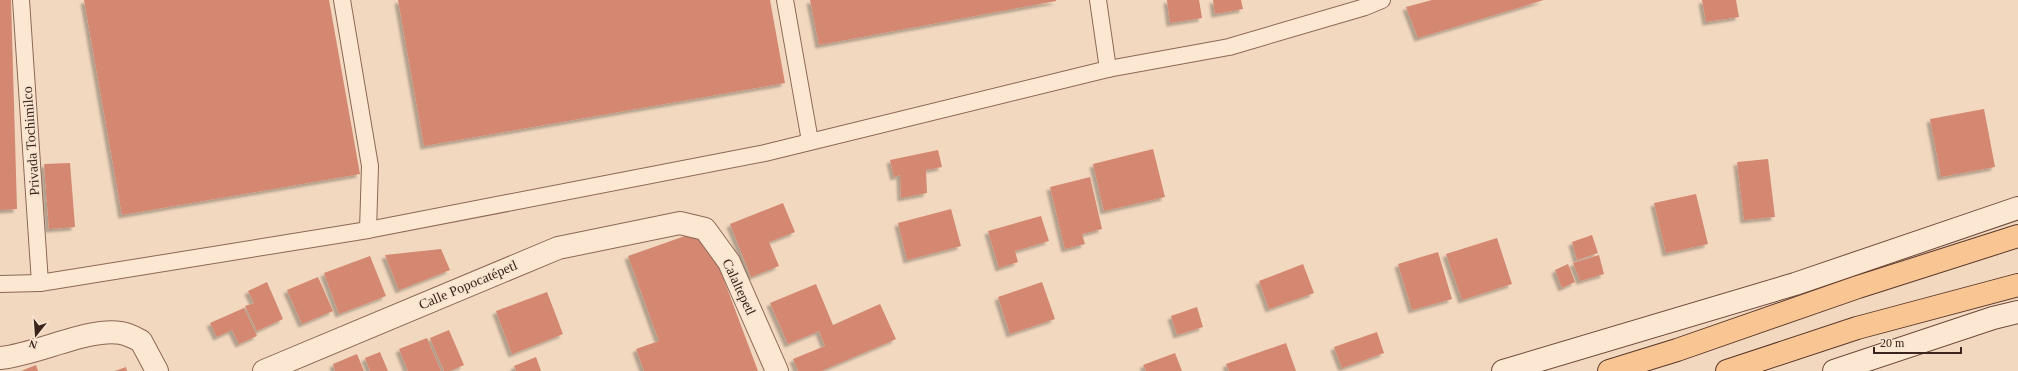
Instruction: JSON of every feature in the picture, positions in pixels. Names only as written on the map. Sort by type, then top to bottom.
[{"type":"main road","points":[[1609,371],[1677,350],[1858,287],[2018,236]]},
{"type":"main road","points":[[1727,371],[1857,328],[2018,285]]},
{"type":"street","points":[[1503,371],[1795,284],[2018,208]]},
{"type":"street","name":"Calle Popocatépetl","points":[[264,371],[558,248],[680,223]]},
{"type":"street","name":"Calaltepetl","points":[[680,223],[705,229],[729,262],[777,371]]},
{"type":"street","points":[[1834,371],[1993,318],[2018,312]]},
{"type":"street","points":[[0,358],[15,356],[99,333],[121,333],[142,341],[157,371]]},
{"type":"lane","name":"Privada Tochimilco","points":[[21,0],[40,282]]},
{"type":"lane","points":[[342,0],[370,166],[368,230]]},
{"type":"lane","points":[[785,0],[810,141]]},
{"type":"lane","points":[[1098,0],[1108,69]]},
{"type":"lane","points":[[0,284],[40,282],[368,230],[765,153],[1108,69],[1229,47],[1365,7],[1382,0]]},
{"type":"building","points":[[0,0],[11,0],[17,209],[0,210]]},
{"type":"building","points":[[84,0],[329,0],[360,174],[122,215]]},
{"type":"building","points":[[398,0],[770,0],[785,83],[424,146]]},
{"type":"building","points":[[810,0],[1056,0],[1056,1],[819,45]]},
{"type":"building","points":[[1167,0],[1199,0],[1202,18],[1170,23]]},
{"type":"building","points":[[1213,0],[1241,0],[1243,9],[1215,14]]},
{"type":"building","points":[[1432,0],[1544,0],[1418,38],[1406,7]]},
{"type":"building","points":[[1702,0],[1736,0],[1739,17],[1706,22]]},
{"type":"building","points":[[1984,109],[1995,167],[1941,177],[1930,119]]},
{"type":"building","points":[[1153,149],[1165,197],[1104,211],[1093,164]]},
{"type":"building","points":[[938,150],[942,167],[926,170],[927,193],[901,198],[900,175],[894,177],[890,160]]},
{"type":"building","points":[[1768,159],[1775,217],[1744,220],[1737,162]]},
{"type":"building","points":[[70,163],[75,227],[49,229],[44,164]]},
{"type":"building","points":[[1090,177],[1102,229],[1082,234],[1085,244],[1065,249],[1050,187]]},
{"type":"building","points":[[1696,194],[1708,244],[1666,253],[1654,203]]},
{"type":"building","points":[[783,203],[795,232],[769,242],[779,266],[751,277],[730,224]]},
{"type":"building","points":[[951,209],[961,246],[907,260],[898,223]]},
{"type":"building","points":[[1041,216],[1049,241],[1015,251],[1018,262],[999,268],[988,231]]},
{"type":"building","points":[[705,229],[758,371],[644,371],[636,349],[659,341],[628,256]]},
{"type":"building","points":[[1592,235],[1598,253],[1577,260],[1572,242]]},
{"type":"building","points":[[1497,238],[1512,284],[1462,300],[1446,254]]},
{"type":"building","points":[[441,249],[450,270],[399,290],[385,255]]},
{"type":"building","points":[[1438,252],[1452,299],[1412,310],[1398,264]]},
{"type":"building","points":[[1599,255],[1604,274],[1580,281],[1573,263]]},
{"type":"building","points":[[370,256],[386,296],[339,314],[324,273]]},
{"type":"building","points":[[1303,264],[1314,293],[1269,309],[1259,281]]},
{"type":"building","points":[[1568,264],[1575,282],[1562,288],[1555,270]]},
{"type":"building","points":[[318,277],[333,311],[302,324],[287,290]]},
{"type":"building","points":[[267,282],[283,319],[257,331],[245,306],[254,303],[248,291]]},
{"type":"building","points":[[1042,282],[1055,319],[1010,334],[998,297]]},
{"type":"building","points":[[816,284],[833,325],[880,304],[896,339],[821,371],[798,371],[793,359],[825,346],[819,331],[788,344],[770,303]]},
{"type":"building","points":[[547,292],[563,334],[512,354],[496,311]]},
{"type":"building","points":[[1197,307],[1203,327],[1177,335],[1171,316]]},
{"type":"building","points":[[244,308],[257,336],[239,344],[232,330],[217,337],[210,323]]},
{"type":"building","points":[[449,330],[464,365],[450,371],[444,371],[430,338]]},
{"type":"building","points":[[1377,332],[1384,353],[1342,368],[1334,347]]},
{"type":"building","points":[[427,338],[441,371],[408,371],[399,349]]},
{"type":"building","points":[[1286,343],[1296,371],[1229,371],[1226,364]]},
{"type":"building","points":[[380,352],[388,371],[370,371],[365,358]]},
{"type":"building","points":[[1175,353],[1182,371],[1146,371],[1143,365]]},
{"type":"building","points":[[357,354],[364,371],[335,371],[333,364]]},
{"type":"building","points":[[536,357],[541,371],[516,371],[514,366]]},
{"type":"building","points":[[36,365],[38,371],[21,371]]},
{"type":"building","points":[[126,367],[127,371],[115,371]]}]
